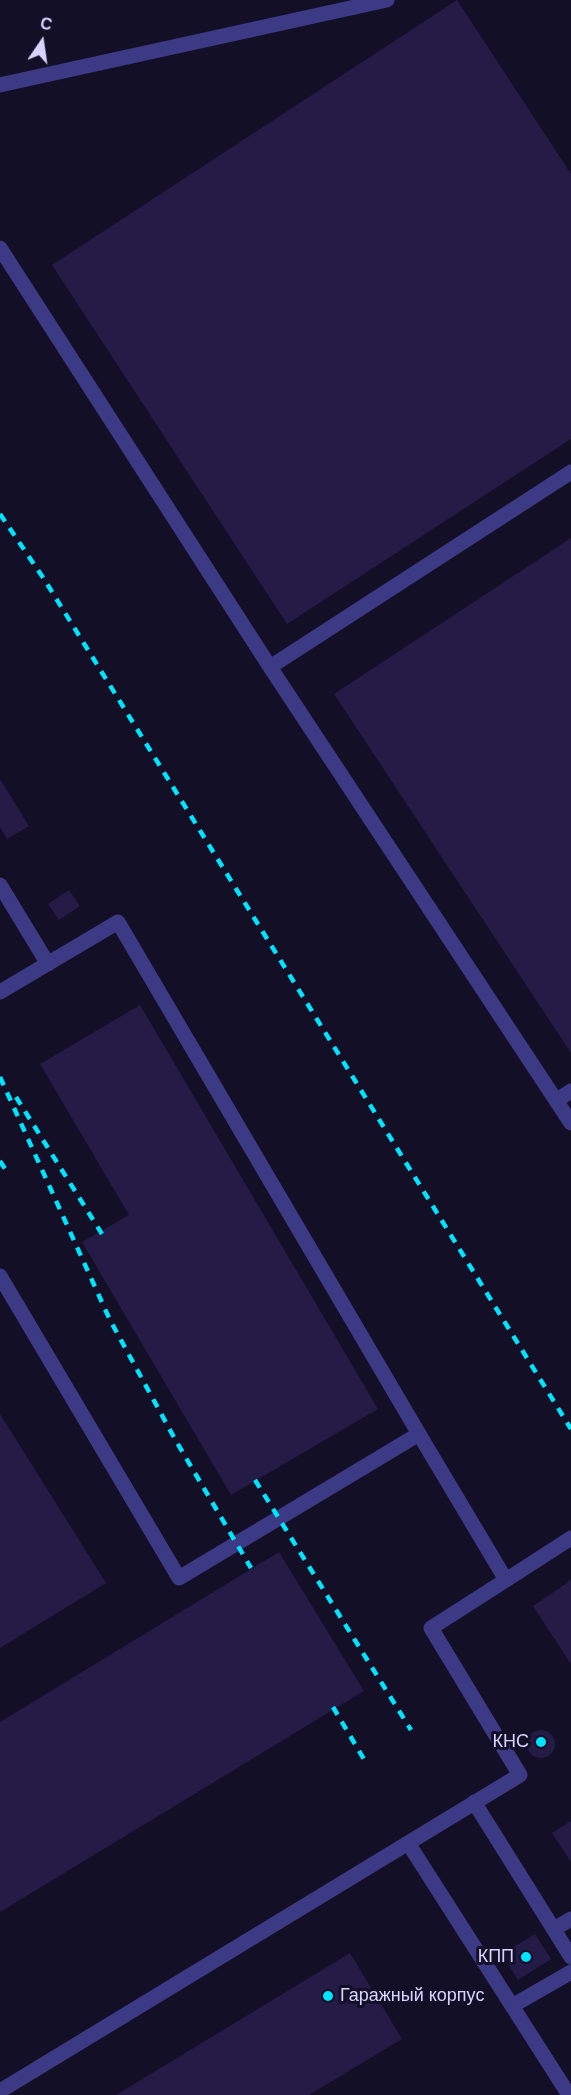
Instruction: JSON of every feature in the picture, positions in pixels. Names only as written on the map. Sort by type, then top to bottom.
[{"type":"lane","points":[[0,85],[387,0]]},
{"type":"lane","points":[[0,248],[270,667],[571,1123]]},
{"type":"lane","points":[[270,667],[571,472]]},
{"type":"lane","points":[[0,885],[48,964]]},
{"type":"lane","points":[[0,992],[118,922],[506,1580]]},
{"type":"lane","points":[[557,1100],[571,1091]]},
{"type":"lane","points":[[0,1276],[179,1578],[419,1434]]},
{"type":"lane","points":[[0,2091],[520,1775],[431,1628],[571,1538]]},
{"type":"lane","points":[[474,1802],[571,1957]]},
{"type":"lane","points":[[408,1843],[569,2095]]},
{"type":"lane","points":[[554,1929],[571,1919]]},
{"type":"lane","points":[[512,2006],[571,1972]]},
{"type":"building","points":[[457,0],[571,174],[571,439],[287,624],[52,265]]},
{"type":"building","points":[[571,538],[571,1053],[334,694]]},
{"type":"building","points":[[0,779],[29,826],[7,839],[0,827]]},
{"type":"building","points":[[69,890],[80,906],[59,920],[48,904]]},
{"type":"building","points":[[140,1005],[378,1409],[231,1495],[82,1242],[129,1215],[40,1064]]},
{"type":"building","points":[[0,1414],[106,1583],[0,1648]]},
{"type":"building","points":[[279,1552],[364,1691],[0,1912],[0,1722]]},
{"type":"building","points":[[571,1580],[571,1664],[533,1606]]},
{"type":"building","name":"КНС","points":[[541,1730],[551,1734],[555,1744],[551,1754],[541,1758],[531,1754],[527,1744],[531,1734]]},
{"type":"building","points":[[571,1821],[571,1862],[552,1833]]},
{"type":"building","name":"КПП","points":[[535,1934],[551,1959],[518,1980],[502,1954]]},
{"type":"building","name":"Гаражный корпус","points":[[350,1953],[402,2039],[309,2095],[116,2095]]},
{"type":"railway","points":[[0,514],[44,579],[571,1429]]},
{"type":"railway","points":[[0,1077],[110,1320],[176,1441],[251,1568]]},
{"type":"railway","points":[[16,1097],[102,1234]]},
{"type":"railway","points":[[0,1161],[9,1175]]},
{"type":"railway","points":[[255,1480],[411,1730]]},
{"type":"railway","points":[[333,1707],[365,1761]]},
{"type":"place","name":"КНС","points":[[541,1742]]},
{"type":"place","name":"КПП","points":[[526,1957]]},
{"type":"place","name":"Гаражный корпус","points":[[328,1996]]}]
